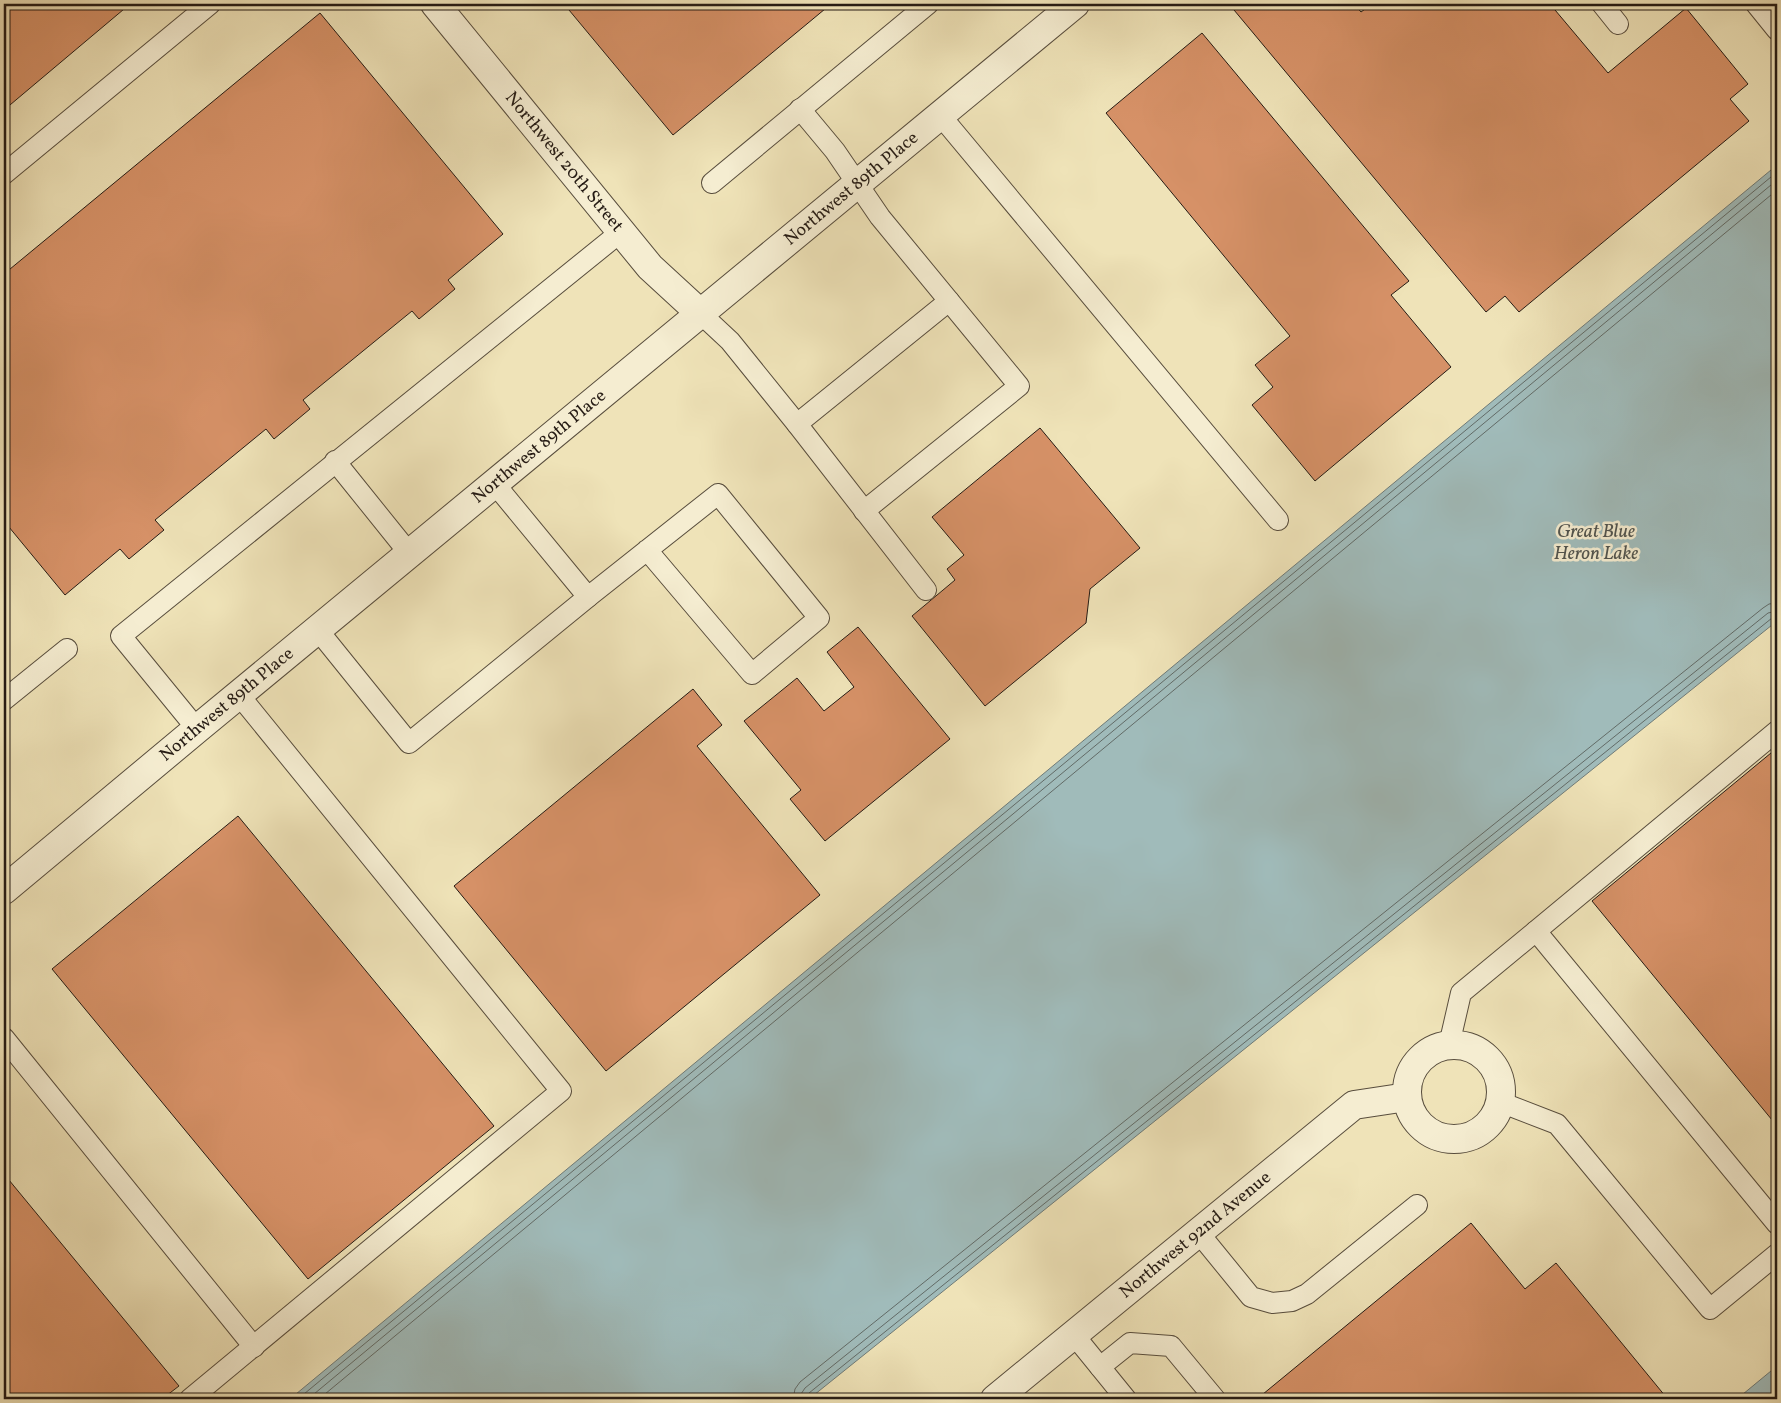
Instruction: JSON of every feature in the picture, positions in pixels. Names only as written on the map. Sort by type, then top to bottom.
[{"type":"street","name":"Northwest 20th Street","points":[[436,4],[650,267],[700,313]]},
{"type":"street","name":"Northwest 89th Place","points":[[4,890],[197,728],[1075,4]]},
{"type":"street","points":[[1449,1045],[1464,1046],[1478,1051],[1489,1060],[1498,1073],[1501,1087],[1500,1102],[1495,1116],[1486,1127],[1474,1136],[1460,1139],[1445,1139],[1431,1133],[1419,1124],[1411,1112],[1407,1097],[1408,1082],[1413,1068],[1423,1057],[1435,1049],[1449,1045]]},
{"type":"street","name":"Northwest 92nd Avenue","points":[[995,1399],[1354,1106],[1407,1097]]},
{"type":"lane","points":[[4,174],[210,4]]},
{"type":"lane","points":[[712,183],[928,4]]},
{"type":"lane","points":[[1602,4],[1618,24]]},
{"type":"lane","points":[[1756,4],[1777,30]]},
{"type":"lane","points":[[800,109],[835,150],[880,217],[1019,386],[864,511]]},
{"type":"lane","points":[[940,115],[1278,520]]},
{"type":"lane","points":[[197,728],[121,636],[335,461],[622,231]]},
{"type":"lane","points":[[798,424],[949,301]]},
{"type":"lane","points":[[700,313],[730,342],[798,424],[926,590]]},
{"type":"lane","points":[[335,461],[409,553]]},
{"type":"lane","points":[[494,483],[588,597]]},
{"type":"lane","points":[[317,629],[409,743],[588,597],[647,550],[718,494],[818,618],[752,674],[647,550]]},
{"type":"lane","points":[[4,700],[67,648]]},
{"type":"lane","points":[[190,1399],[561,1091],[239,695]]},
{"type":"lane","points":[[1449,1045],[1461,993],[1777,731]]},
{"type":"lane","points":[[1536,932],[1777,1224]]},
{"type":"lane","points":[[4,1038],[254,1346]]},
{"type":"lane","points":[[1500,1102],[1557,1124],[1710,1309],[1777,1254]]},
{"type":"lane","points":[[1198,1232],[1251,1297],[1272,1303],[1292,1301],[1307,1294],[1417,1205]]},
{"type":"lane","points":[[1074,1335],[1126,1399]]},
{"type":"lane","points":[[1100,1367],[1130,1344],[1171,1346],[1215,1399]]},
{"type":"water","name":"Great Blue Heron Lake","points":[[1777,165],[1777,621],[809,1399],[290,1399]]},
{"type":"water","points":[[1777,1366],[1777,1399],[1737,1399]]},
{"type":"building","points":[[4,4],[130,4],[4,110]]},
{"type":"building","points":[[564,4],[831,4],[673,135]]},
{"type":"building","points":[[1229,4],[1354,4],[1361,12],[1372,4],[1550,4],[1608,73],[1686,8],[1748,84],[1730,99],[1749,121],[1519,312],[1505,296],[1486,312]]},
{"type":"building","points":[[320,13],[503,234],[448,280],[455,289],[419,319],[412,311],[303,400],[310,409],[274,439],[266,429],[155,520],[164,530],[129,559],[120,549],[65,595],[4,521],[4,274]]},
{"type":"building","points":[[1202,33],[1409,281],[1391,295],[1451,367],[1315,481],[1252,405],[1273,387],[1255,365],[1290,336],[1106,113]]},
{"type":"building","points":[[1040,428],[1140,548],[1090,589],[1086,623],[985,706],[912,616],[955,580],[947,569],[964,555],[932,517]]},
{"type":"building","points":[[858,627],[950,739],[825,841],[790,799],[801,790],[744,721],[797,678],[824,711],[854,687],[827,652]]},
{"type":"building","points":[[693,689],[722,725],[697,746],[820,895],[606,1071],[454,886]]},
{"type":"building","points":[[1777,748],[1777,1126],[1592,901]]},
{"type":"building","points":[[238,816],[494,1126],[308,1279],[52,969]]},
{"type":"building","points":[[4,1174],[179,1386],[162,1399],[4,1399]]},
{"type":"building","points":[[1471,1223],[1525,1289],[1556,1263],[1666,1397],[1664,1399],[1257,1399]]}]
